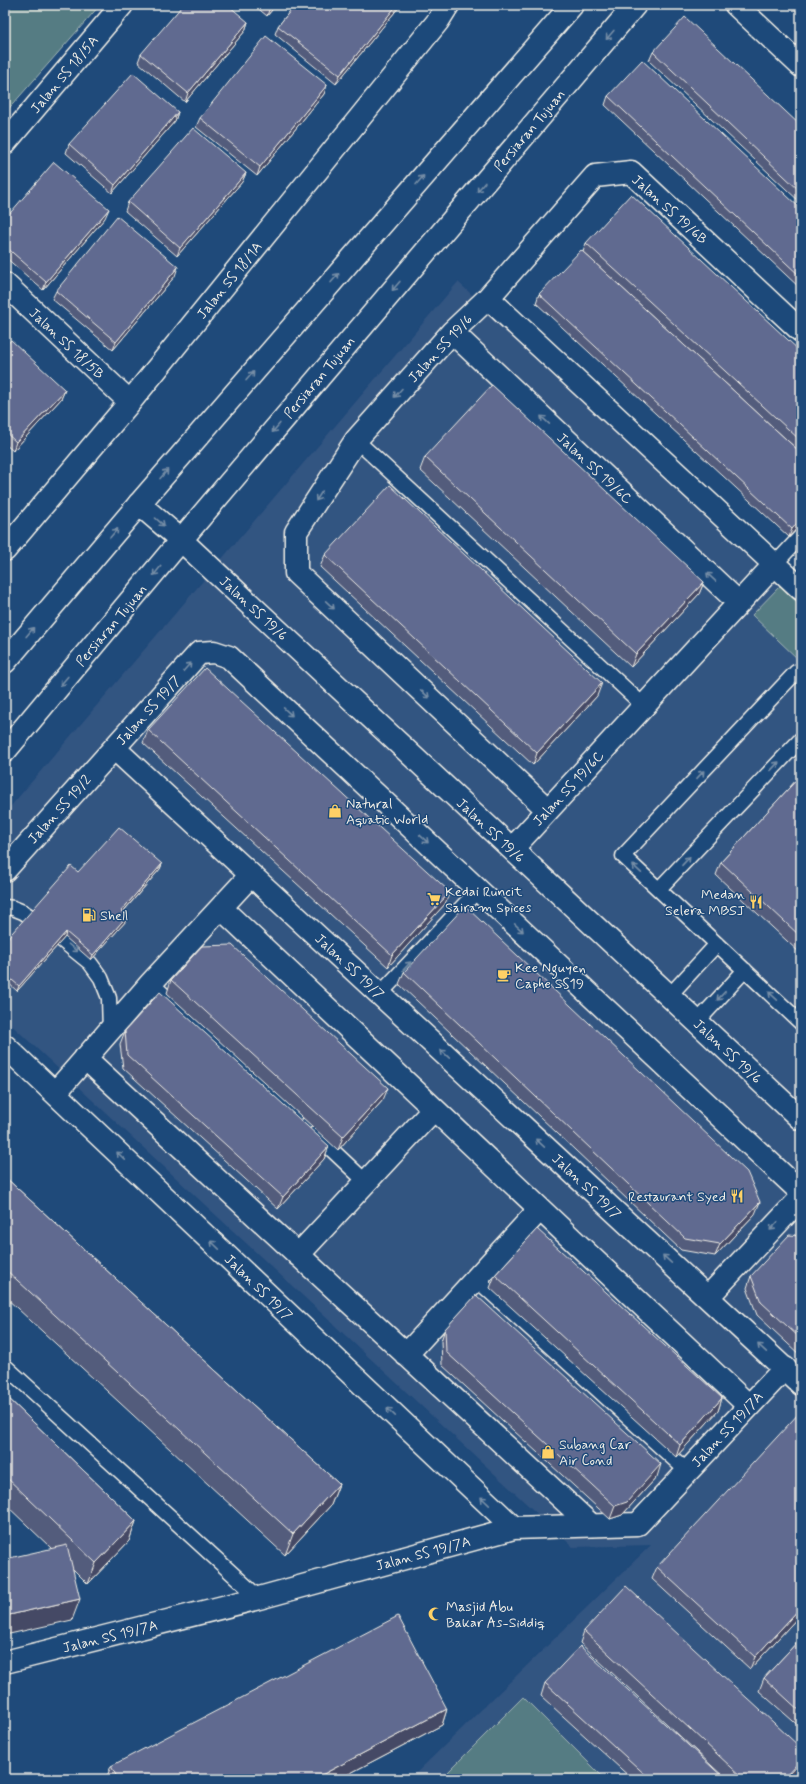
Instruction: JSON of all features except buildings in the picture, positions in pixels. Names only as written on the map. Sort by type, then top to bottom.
[{"type":"street","name":"Jalan SS 18/5A","points":[[5,143],[122,5]]},
{"type":"street","name":"Jalan SS 18/1A","points":[[5,550],[130,402],[438,21],[448,5]]},
{"type":"street","points":[[5,662],[139,504],[572,5]]},
{"type":"street","name":"Persiaran Tujuan","points":[[5,751],[181,540],[635,5]]},
{"type":"street","points":[[736,5],[801,66]]},
{"type":"street","name":"Jalan SS 19/6B","points":[[488,298],[595,176],[631,172],[801,331]]},
{"type":"street","name":"Jalan SS 18/5B","points":[[5,284],[130,402]]},
{"type":"street","points":[[488,298],[801,589]]},
{"type":"street","name":"Jalan SS 19/6","points":[[488,298],[452,332],[356,440],[296,532],[296,572],[548,810]]},
{"type":"street","name":"Jalan SS 19/6C","points":[[452,332],[739,604]]},
{"type":"street","name":"Jalan SS 19/6","points":[[139,504],[181,540],[801,1119]]},
{"type":"street","name":"Jalan SS 19/6C","points":[[512,849],[775,564]]},
{"type":"street","name":"Jalan SS 19/7","points":[[801,1192],[229,657],[214,652],[199,653],[114,748],[801,1384]]},
{"type":"street","name":"Jalan SS 19/2","points":[[5,870],[114,748]]},
{"type":"street","points":[[55,1093],[152,983],[251,875]]},
{"type":"street","points":[[221,908],[749,1406]]},
{"type":"street","name":"Jalan SS 19/7","points":[[5,1046],[514,1528]]},
{"type":"street","points":[[86,1058],[591,1525]]},
{"type":"street","points":[[298,1255],[434,1109]]},
{"type":"street","points":[[708,1297],[801,1198]]},
{"type":"street","points":[[406,1355],[540,1209]]},
{"type":"street","name":"Jalan SS 19/7A","points":[[5,1662],[259,1598],[514,1528],[638,1524],[785,1368]]},
{"type":"lane","points":[[356,440],[644,706]]},
{"type":"lane","points":[[775,564],[801,536]]},
{"type":"lane","points":[[800,1021],[623,856],[796,672],[801,677]]},
{"type":"lane","points":[[659,889],[801,739]]},
{"type":"lane","points":[[380,994],[478,890]]},
{"type":"lane","points":[[5,908],[13,908],[23,912],[43,924],[90,963],[101,978],[109,998],[110,1031]]},
{"type":"lane","points":[[669,996],[717,944]]},
{"type":"lane","points":[[697,1022],[745,970]]},
{"type":"lane","points":[[152,983],[366,1182]]},
{"type":"lane","points":[[476,1279],[687,1472]]},
{"type":"lane","points":[[5,1366],[259,1598]]},
{"type":"shaded area","points":[[458,282],[801,598],[801,1779],[410,1779],[651,1545],[573,1547],[5,1019],[5,813]]},
{"type":"green space","points":[[5,5],[100,5],[5,113]]},
{"type":"green space","points":[[780,586],[801,606],[801,662],[752,615]]},
{"type":"green space","points":[[523,1697],[605,1779],[441,1779]]},
{"type":"place","name":"Natural Aquatic World","points":[[335,811]]},
{"type":"place","name":"Kedai Runcit Sairam Spices","points":[[434,899]]},
{"type":"place","name":"Medan Selera MBSJ","points":[[756,902]]},
{"type":"place","name":"Shell","points":[[89,915]]},
{"type":"place","name":"Kee Nguyen Caphe SS19","points":[[504,975]]},
{"type":"place","name":"Restaurant Syed","points":[[737,1196]]},
{"type":"place","name":"Subang Car Air Cond","points":[[548,1452]]},
{"type":"place","name":"Masjid Abu Bakar As-Siddiq","points":[[435,1614]]}]
